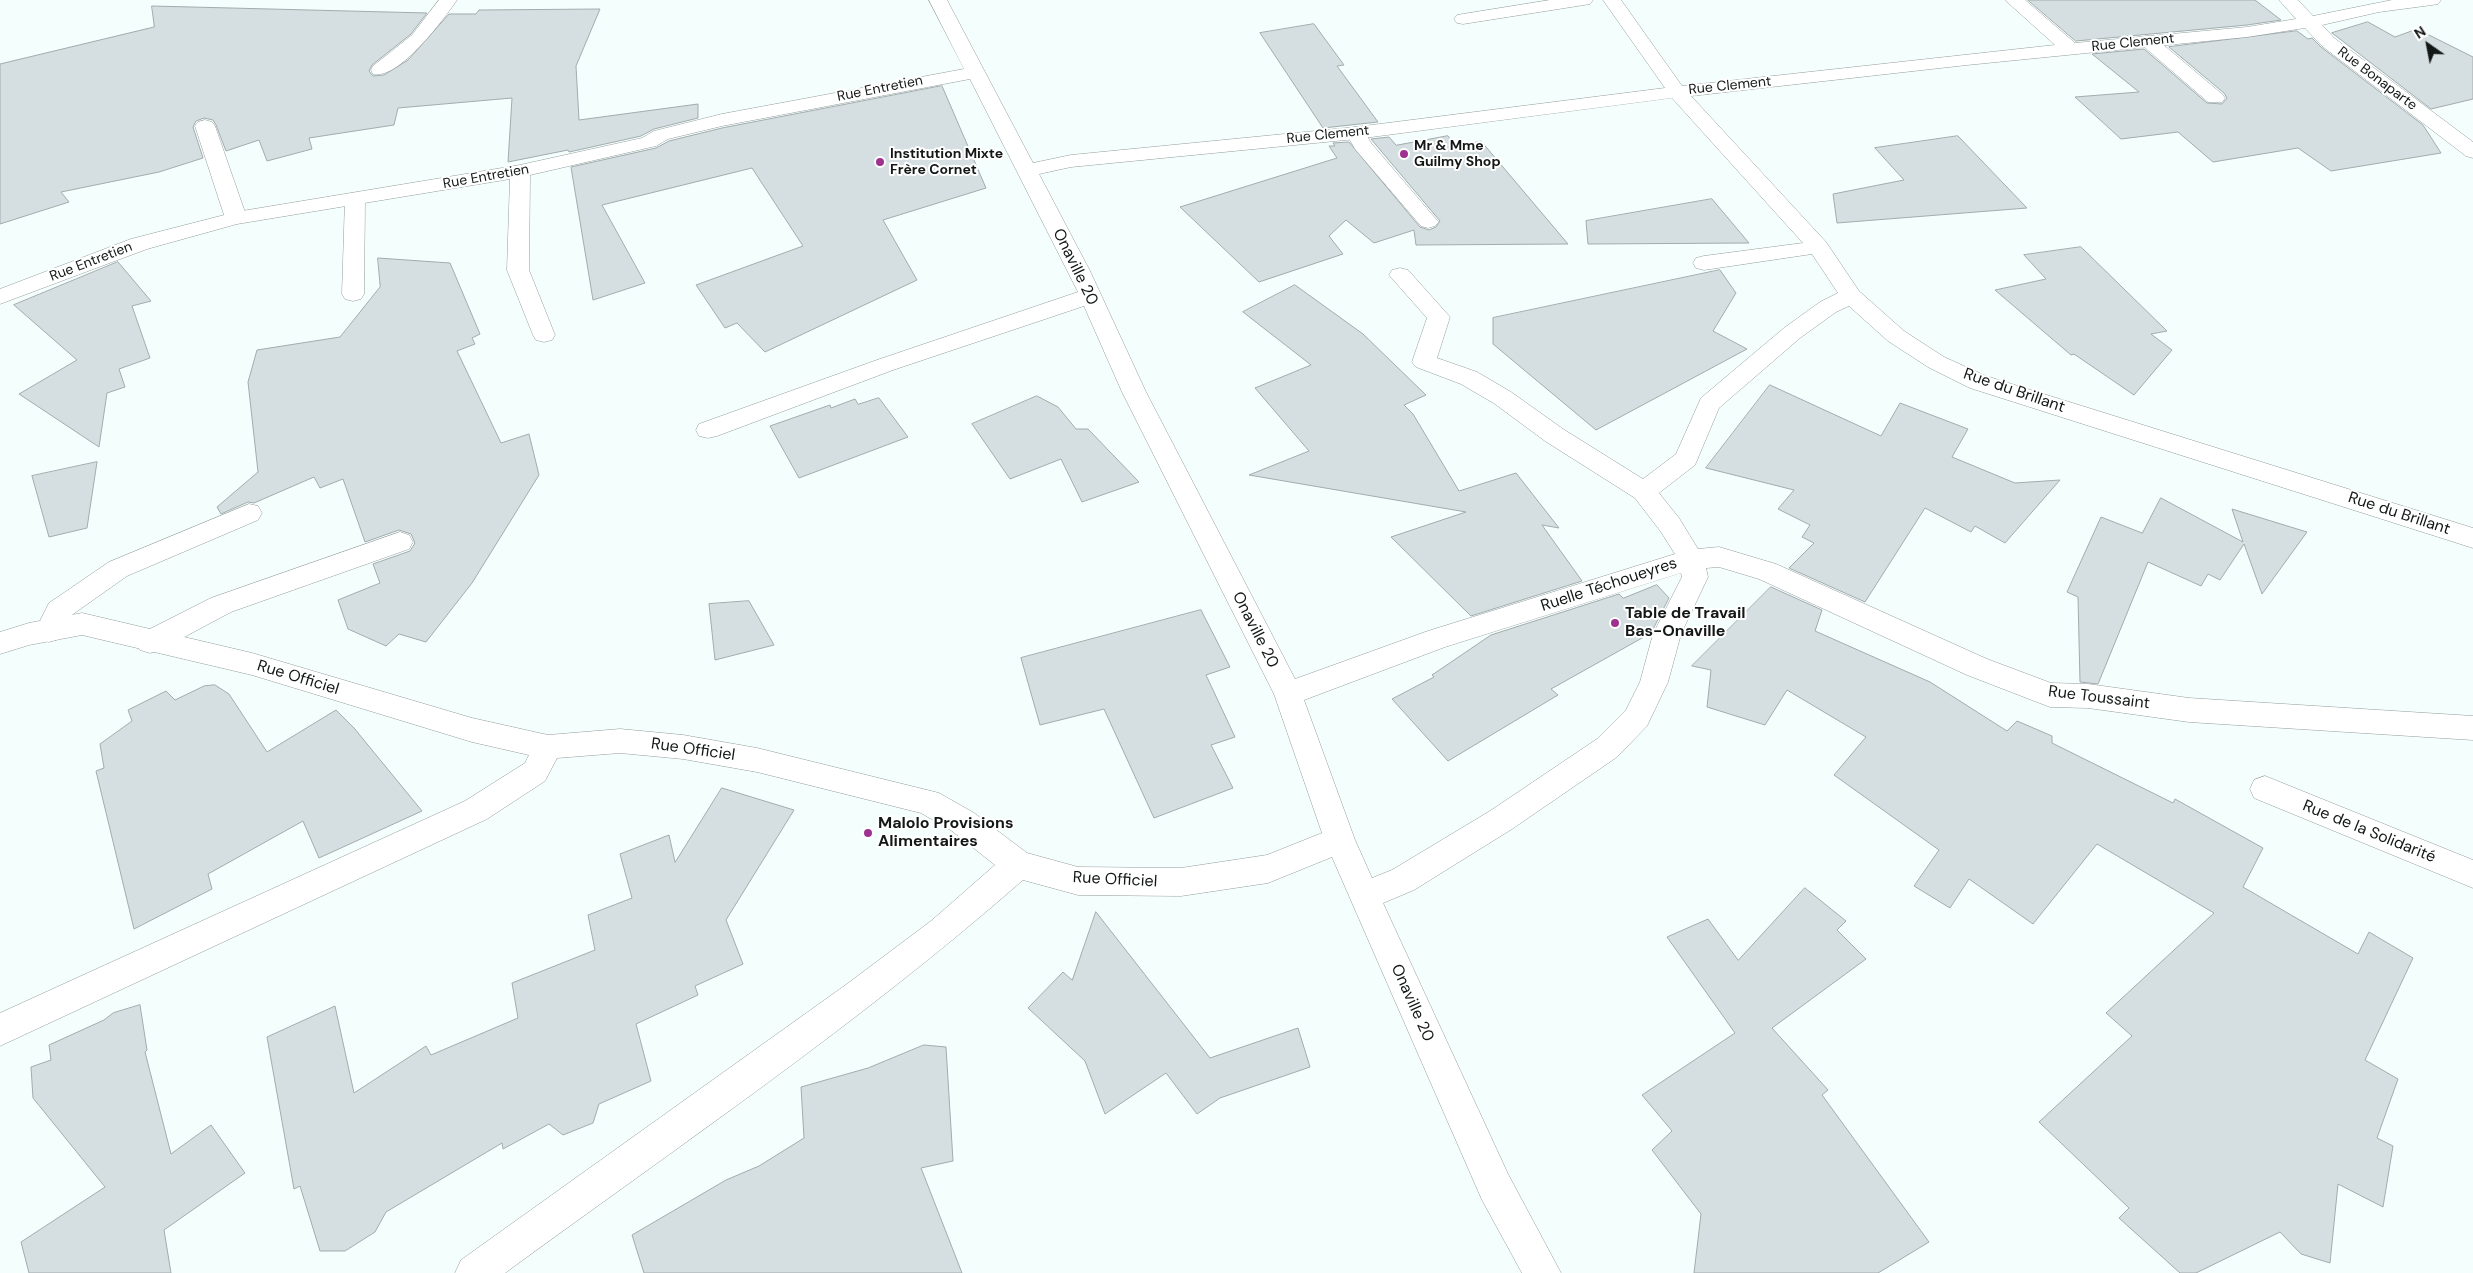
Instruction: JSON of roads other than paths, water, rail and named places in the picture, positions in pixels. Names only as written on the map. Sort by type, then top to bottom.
[{"type":"street","points":[[380,70],[418,39],[448,0]]},
{"type":"street","name":"Onaville 20","points":[[938,0],[1027,170],[1090,296],[1134,392],[1288,694],[1340,840],[1364,896],[1495,1187],[1542,1273]]},
{"type":"street","points":[[1463,19],[1584,0]]},
{"type":"street","name":"Rue du Brillant","points":[[1612,0],[1678,92],[1774,196],[1818,247],[1851,296],[1896,336],[1936,362],[1978,382],[2473,538]]},
{"type":"street","points":[[2014,0],[2070,49]]},
{"type":"street","name":"Rue Bonaparte","points":[[2288,0],[2328,42],[2473,152]]},
{"type":"street","name":"Rue Clement","points":[[1027,170],[1070,161],[1356,132],[1678,92],[2070,49],[2247,32],[2310,22],[2379,7],[2432,0]]},
{"type":"street","points":[[2148,41],[2215,98]]},
{"type":"street","name":"Rue Entretien","points":[[0,297],[139,244],[236,218],[520,172],[649,142],[661,135],[722,120],[976,72]]},
{"type":"street","points":[[205,126],[236,218]]},
{"type":"street","points":[[1356,132],[1362,145],[1428,222]]},
{"type":"street","points":[[520,172],[518,270],[544,334]]},
{"type":"street","points":[[354,294],[355,199]]},
{"type":"street","points":[[1704,263],[1818,247]]},
{"type":"street","name":"Ruelle Téchoueyres","points":[[1288,694],[1353,667],[1424,642],[1519,612],[1561,602],[1691,559],[1670,526],[1644,492],[1469,378],[1424,362],[1438,317],[1400,275]]},
{"type":"street","points":[[708,430],[894,361],[1061,304],[1090,296]]},
{"type":"street","points":[[1644,492],[1686,459],[1710,404],[1792,333],[1828,307],[1851,296]]},
{"type":"street","points":[[39,633],[59,610],[118,569],[249,513]]},
{"type":"street","points":[[150,642],[221,605],[400,542]]},
{"type":"street","name":"Rue Toussaint","points":[[1691,559],[1719,557],[1767,571],[1968,663],[2050,694],[2088,696],[2189,710],[2473,728]]},
{"type":"street","points":[[1364,896],[1403,880],[1501,820],[1607,748],[1637,718],[1654,682],[1667,634],[1695,577],[1691,559]]},
{"type":"street","name":"Rue Officiel","points":[[0,643],[82,624],[150,642],[252,664],[472,730],[548,747],[620,741],[683,747],[757,760],[928,802],[963,822],[1018,865],[1078,881],[1181,882],[1268,869],[1340,840]]},
{"type":"street","points":[[0,1030],[476,810],[535,772],[548,747]]},
{"type":"street","name":"Rue de la Solidarité","points":[[2264,789],[2473,874]]},
{"type":"street","points":[[474,1273],[859,995],[942,931],[1018,865]]},
{"type":"place","name":"Mr & Mme Guilmy Shop","points":[[1404,154]]},
{"type":"place","name":"Institution Mixte Frère Cornet","points":[[880,162]]},
{"type":"place","name":"Table de Travail Bas-Onaville","points":[[1615,623]]},
{"type":"place","name":"Malolo Provisions Alimentaires","points":[[868,833]]}]
